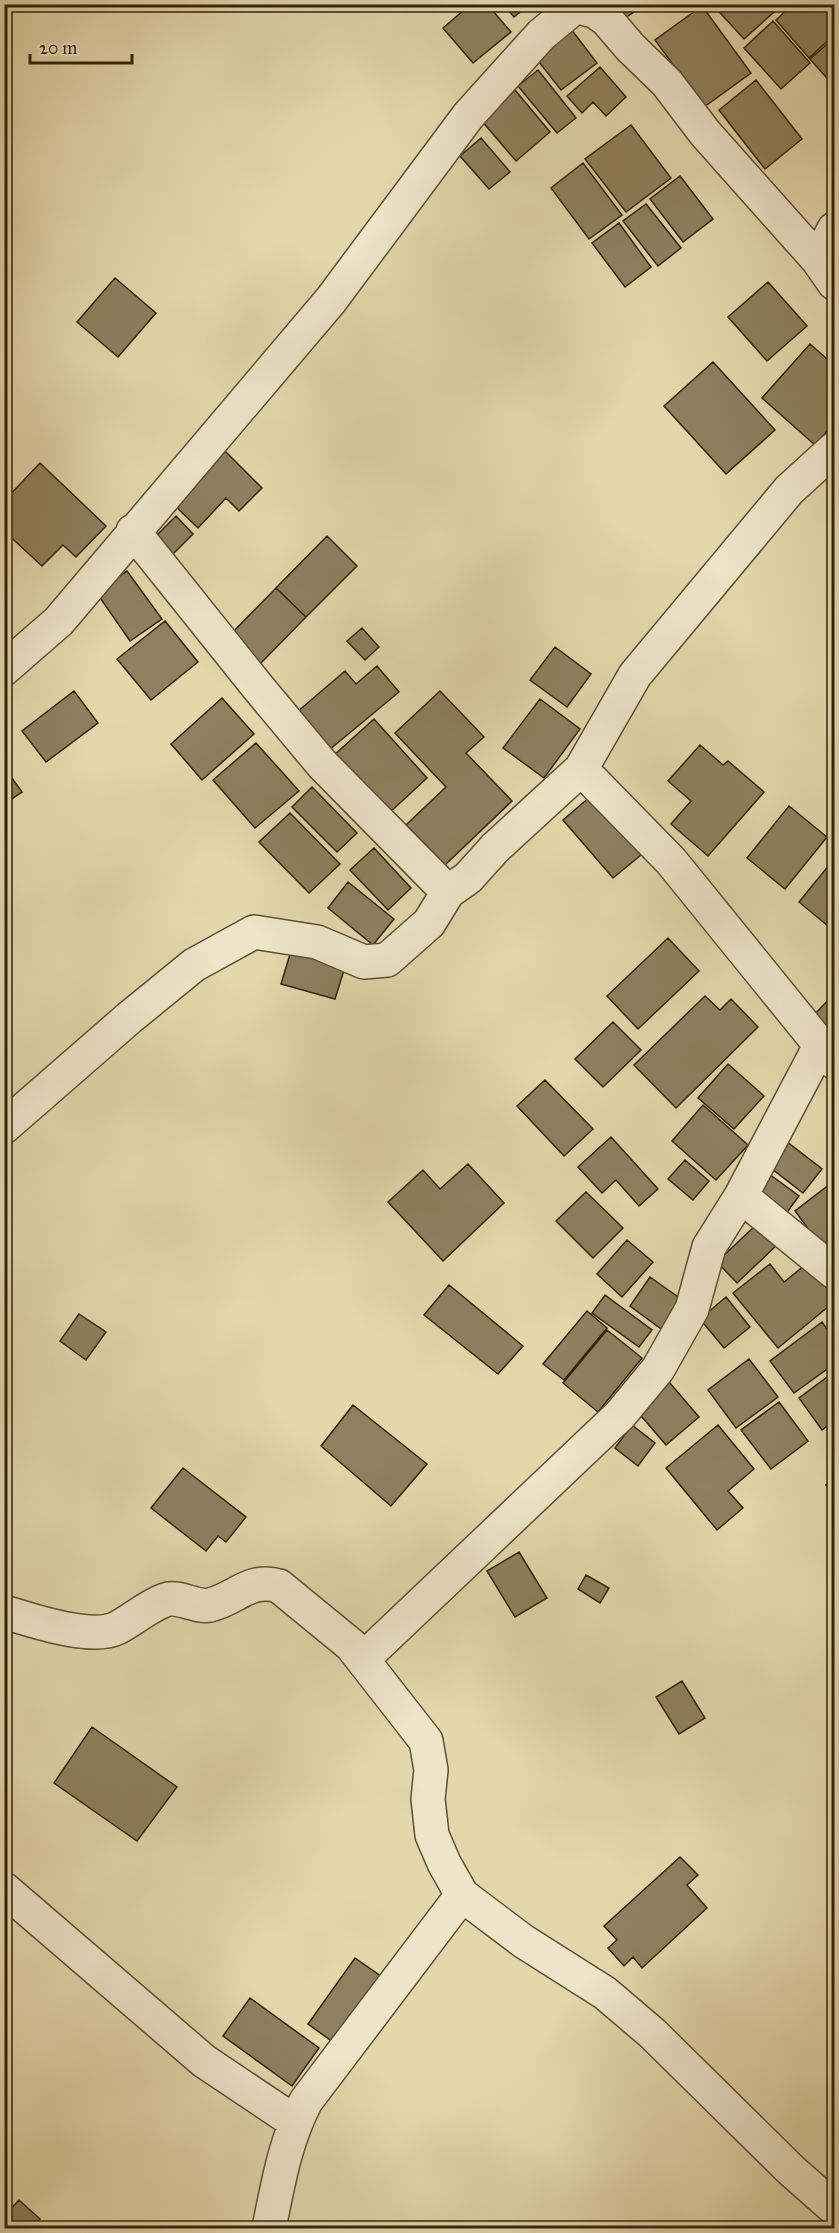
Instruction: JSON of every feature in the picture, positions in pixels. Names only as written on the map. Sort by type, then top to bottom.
[{"type":"street","points":[[4,669],[59,621],[331,300],[468,116],[541,35],[571,10],[579,7],[594,11],[607,20],[630,47],[667,83],[705,133],[826,271]]},
{"type":"street","points":[[826,271],[834,229]]},
{"type":"street","points":[[4,1127],[129,1018],[194,965],[254,932],[317,942],[363,962],[387,960],[429,923],[448,892],[468,878],[495,848],[581,769],[635,675],[789,490],[834,449]]},
{"type":"street","points":[[133,531],[256,686],[322,764],[448,892]]},
{"type":"street","points":[[363,1659],[620,1415],[658,1370],[692,1309],[709,1247],[827,1054],[672,861],[581,769]]},
{"type":"street","points":[[741,1196],[834,1272]]},
{"type":"street","points":[[4,1612],[86,1633],[114,1630],[166,1599],[208,1605],[258,1583],[279,1586],[351,1645],[426,1742],[431,1770],[428,1799],[432,1835],[462,1895],[523,1941],[605,1993],[652,2033],[791,2170],[834,2208]]},
{"type":"street","points":[[4,1889],[204,2061],[295,2122]]},
{"type":"street","points":[[269,2229],[284,2155],[295,2122],[306,2101],[462,1895]]},
{"type":"building","points":[[471,4],[487,4],[511,32],[473,63],[443,28]]},
{"type":"building","points":[[503,4],[530,4],[514,17]]},
{"type":"building","points":[[608,4],[646,4],[619,22]]},
{"type":"building","points":[[712,4],[783,4],[744,39]]},
{"type":"building","points":[[793,4],[826,4],[834,13],[834,35],[809,58],[776,20]]},
{"type":"building","points":[[702,6],[751,73],[704,107],[655,40]]},
{"type":"building","points":[[773,21],[810,63],[781,89],[744,48]]},
{"type":"building","points":[[571,29],[597,63],[561,90],[535,57]]},
{"type":"building","points":[[834,38],[834,86],[810,59]]},
{"type":"building","points":[[600,67],[626,97],[606,116],[593,102],[582,113],[567,96]]},
{"type":"building","points":[[538,70],[576,118],[557,133],[518,86]]},
{"type":"building","points":[[756,80],[802,139],[765,169],[719,110]]},
{"type":"building","points":[[515,90],[550,132],[516,161],[481,120]]},
{"type":"building","points":[[631,125],[671,178],[626,212],[585,159]]},
{"type":"building","points":[[481,138],[510,172],[489,189],[460,156]]},
{"type":"building","points":[[583,163],[622,215],[589,239],[551,188]]},
{"type":"building","points":[[680,176],[713,219],[683,242],[650,199]]},
{"type":"building","points":[[646,204],[681,248],[658,266],[623,221]]},
{"type":"building","points":[[619,223],[651,267],[625,287],[592,243]]},
{"type":"building","points":[[115,278],[156,313],[118,357],[77,322]]},
{"type":"building","points":[[768,282],[807,326],[767,361],[728,317]]},
{"type":"building","points":[[810,344],[834,365],[834,423],[815,445],[762,398]]},
{"type":"building","points":[[713,362],[775,430],[726,474],[664,406]]},
{"type":"building","points":[[224,450],[262,488],[239,511],[226,498],[198,528],[171,502]]},
{"type":"building","points":[[40,463],[106,526],[76,557],[63,545],[42,566],[4,531],[4,501]]},
{"type":"building","points":[[176,516],[193,534],[167,560],[150,542]]},
{"type":"building","points":[[327,536],[357,566],[306,617],[276,588]]},
{"type":"building","points":[[127,571],[162,619],[130,641],[96,592]]},
{"type":"building","points":[[276,588],[306,617],[260,664],[230,635]]},
{"type":"building","points":[[165,621],[198,662],[151,700],[117,659]]},
{"type":"building","points":[[362,628],[379,647],[365,660],[347,641]]},
{"type":"building","points":[[555,647],[591,674],[567,707],[530,680]]},
{"type":"building","points":[[377,666],[399,692],[329,750],[297,712],[345,671],[356,684]]},
{"type":"building","points":[[74,691],[98,723],[46,762],[22,731]]},
{"type":"building","points":[[440,691],[484,737],[466,753],[512,801],[445,865],[406,825],[446,787],[395,733]]},
{"type":"building","points":[[222,698],[254,734],[202,780],[171,744]]},
{"type":"building","points":[[540,699],[580,729],[544,778],[503,748]]},
{"type":"building","points":[[374,719],[427,778],[387,815],[333,756]]},
{"type":"building","points":[[256,743],[299,791],[255,828],[213,780]]},
{"type":"building","points":[[700,745],[723,765],[728,761],[764,792],[708,856],[671,824],[691,801],[668,781]]},
{"type":"building","points":[[4,767],[22,792],[4,804]]},
{"type":"building","points":[[312,787],[357,833],[337,852],[292,807]]},
{"type":"building","points":[[591,796],[641,855],[613,878],[563,820]]},
{"type":"building","points":[[789,806],[827,837],[785,889],[747,858]]},
{"type":"building","points":[[290,813],[340,864],[309,893],[259,842]]},
{"type":"building","points":[[374,848],[411,888],[388,910],[350,870]]},
{"type":"building","points":[[834,859],[834,931],[799,902]]},
{"type":"building","points":[[348,882],[394,919],[373,945],[328,908]]},
{"type":"building","points":[[668,938],[699,971],[638,1029],[607,996]]},
{"type":"building","points":[[291,951],[345,967],[335,999],[281,984]]},
{"type":"building","points":[[834,994],[834,1038],[812,1017]]},
{"type":"building","points":[[705,996],[720,1010],[731,999],[758,1027],[676,1108],[634,1065]]},
{"type":"building","points":[[613,1022],[641,1050],[603,1087],[575,1059]]},
{"type":"building","points":[[728,1064],[764,1096],[734,1129],[698,1098]]},
{"type":"building","points":[[545,1080],[593,1129],[564,1156],[517,1106]]},
{"type":"building","points":[[703,1105],[748,1145],[716,1180],[672,1141]]},
{"type":"building","points":[[611,1137],[658,1189],[639,1206],[616,1180],[602,1193],[578,1167]]},
{"type":"building","points":[[786,1141],[822,1169],[803,1193],[767,1165]]},
{"type":"building","points":[[685,1160],[709,1181],[693,1200],[668,1179]]},
{"type":"building","points":[[468,1164],[504,1203],[443,1261],[388,1202],[423,1170],[440,1189]]},
{"type":"building","points":[[769,1174],[799,1196],[785,1215],[754,1194]]},
{"type":"building","points":[[834,1181],[834,1236],[821,1246],[795,1211]]},
{"type":"building","points":[[586,1192],[623,1228],[593,1258],[556,1221]]},
{"type":"building","points":[[758,1223],[778,1244],[737,1283],[717,1262]]},
{"type":"building","points":[[627,1240],[653,1262],[622,1297],[597,1274]]},
{"type":"building","points":[[809,1262],[834,1293],[834,1302],[778,1348],[733,1293],[770,1264],[784,1282]]},
{"type":"building","points":[[650,1277],[685,1302],[664,1331],[630,1306]]},
{"type":"building","points":[[449,1285],[523,1346],[498,1374],[424,1315]]},
{"type":"building","points":[[605,1295],[652,1330],[639,1347],[592,1313]]},
{"type":"building","points":[[726,1297],[750,1327],[724,1348],[700,1319]]},
{"type":"building","points":[[587,1311],[607,1328],[564,1380],[543,1364]]},
{"type":"building","points":[[79,1314],[106,1332],[86,1360],[60,1341]]},
{"type":"building","points":[[822,1322],[834,1339],[834,1364],[794,1393],[770,1361]]},
{"type":"building","points":[[607,1330],[642,1358],[598,1412],[563,1383]]},
{"type":"building","points":[[749,1359],[778,1397],[736,1428],[708,1390]]},
{"type":"building","points":[[834,1372],[834,1421],[822,1430],[799,1398]]},
{"type":"building","points":[[669,1382],[699,1417],[666,1445],[636,1410]]},
{"type":"building","points":[[779,1402],[808,1441],[771,1469],[741,1430]]},
{"type":"building","points":[[353,1405],[427,1464],[391,1506],[321,1446]]},
{"type":"building","points":[[632,1425],[655,1443],[638,1466],[615,1448]]},
{"type":"building","points":[[718,1425],[754,1469],[728,1491],[743,1508],[717,1530],[666,1468]]},
{"type":"building","points":[[183,1468],[246,1517],[226,1542],[218,1536],[206,1551],[151,1508]]},
{"type":"building","points":[[834,1479],[834,1497],[826,1485]]},
{"type":"building","points":[[519,1552],[547,1598],[515,1617],[487,1571]]},
{"type":"building","points":[[586,1575],[609,1588],[600,1603],[578,1589]]},
{"type":"building","points":[[682,1681],[705,1718],[679,1734],[656,1697]]},
{"type":"building","points":[[92,1727],[177,1787],[137,1841],[54,1783]]},
{"type":"building","points":[[680,1857],[698,1875],[687,1885],[707,1908],[642,1968],[633,1957],[624,1966],[608,1948],[617,1940],[604,1926]]},
{"type":"building","points":[[355,1958],[385,1979],[337,2045],[308,2024]]},
{"type":"building","points":[[250,1998],[319,2048],[292,2086],[223,2036]]},
{"type":"building","points":[[19,2200],[40,2219],[32,2228],[4,2228],[4,2216]]}]
